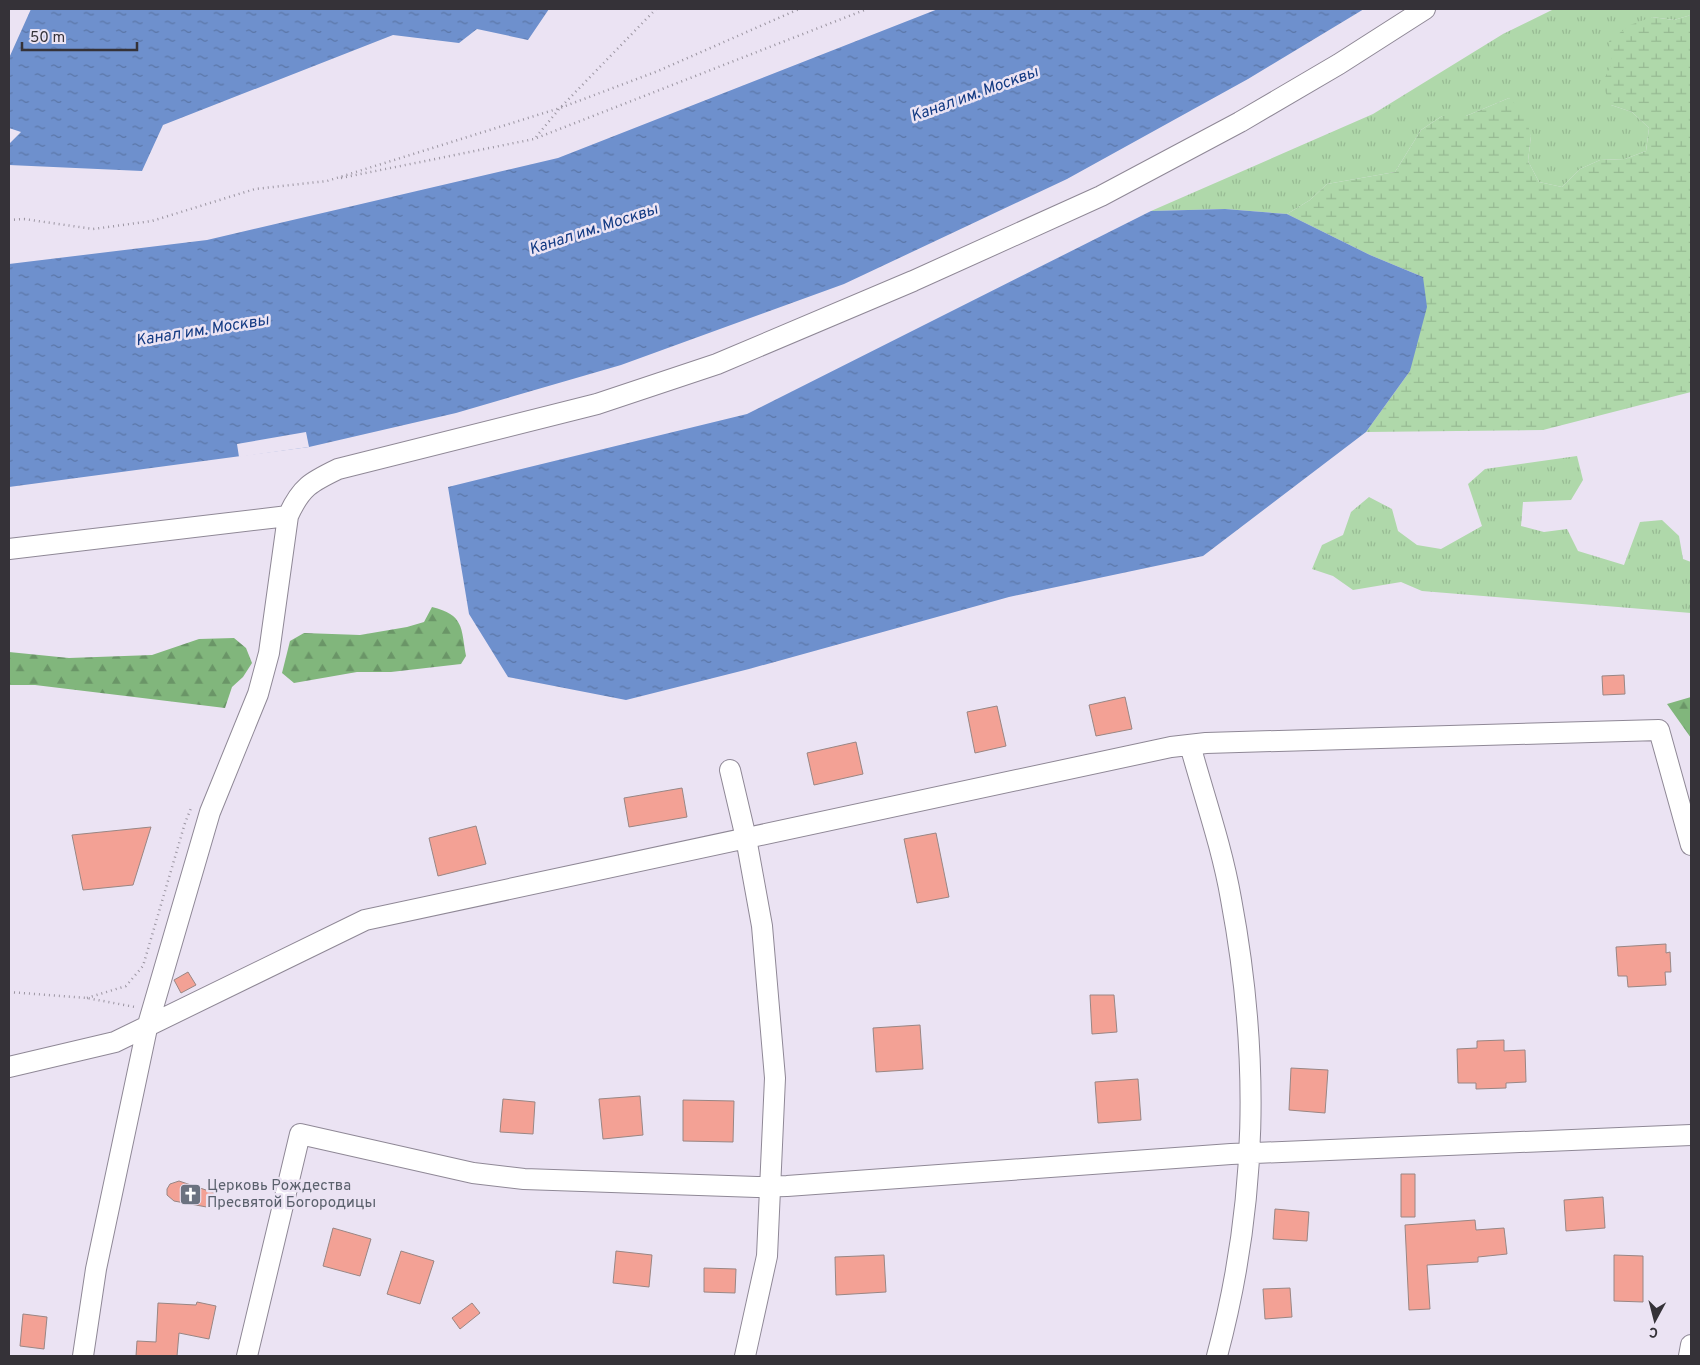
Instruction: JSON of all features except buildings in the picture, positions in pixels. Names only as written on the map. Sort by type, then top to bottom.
[{"type":"street","points":[[83,1356],[96,1269],[149,1019],[210,812],[262,678],[269,653],[288,516],[297,495],[312,481],[338,469],[597,404],[717,364],[913,282],[1110,192],[1240,122],[1340,64],[1425,9]]},
{"type":"street","points":[[9,549],[288,516]]},
{"type":"street","points":[[9,1068],[115,1042],[149,1019],[365,920],[1161,749],[1190,745],[1659,730],[1691,845]]},
{"type":"street","points":[[1190,745],[1231,896],[1241,959],[1251,1053],[1250,1153],[1240,1255],[1217,1356]]},
{"type":"street","points":[[730,770],[746,838],[762,926],[776,1078],[767,1256],[745,1356]]},
{"type":"street","points":[[247,1356],[300,1134],[473,1173],[524,1179],[771,1186],[1250,1153],[1691,1135]]},
{"type":"street","points":[[1689,1356],[1691,1346]]},
{"type":"path","points":[[534,139],[560,108],[656,9]]},
{"type":"path","points":[[790,12],[793,9]]},
{"type":"path","points":[[327,181],[560,108],[658,71],[799,9]]},
{"type":"path","points":[[9,220],[24,219],[93,229],[152,221],[255,189],[327,181],[534,139],[867,9]]},
{"type":"path","points":[[9,992],[87,998],[149,1019]]},
{"type":"green space","points":[[1554,9],[1691,9],[1691,15],[1674,20],[1652,17],[1612,63],[1611,105],[1632,112],[1649,128],[1646,151],[1625,159],[1600,160],[1580,169],[1562,187],[1539,182],[1528,161],[1531,136],[1509,98],[1466,116],[1442,116],[1421,130],[1395,172],[1327,184],[1310,200],[1287,214],[1225,209],[1151,211],[1373,114],[1503,34]]},
{"type":"green space","points":[[1691,15],[1691,392],[1543,430],[1366,432],[1410,371],[1423,277],[1370,255],[1287,214],[1310,200],[1327,184],[1395,172],[1421,130],[1442,116],[1466,116],[1509,98],[1525,114],[1531,136],[1528,161],[1539,182],[1562,187],[1580,169],[1600,160],[1625,159],[1646,151],[1649,128],[1632,112],[1611,105],[1602,84],[1612,63],[1609,41],[1630,25],[1652,17],[1674,20]]},
{"type":"green space","points":[[1577,456],[1583,480],[1571,500],[1523,502],[1521,526],[1544,532],[1567,529],[1578,551],[1624,565],[1640,522],[1662,520],[1679,536],[1683,559],[1691,562],[1691,613],[1422,591],[1401,582],[1353,590],[1333,576],[1312,569],[1322,545],[1343,535],[1351,512],[1369,497],[1392,509],[1398,531],[1417,545],[1441,549],[1482,526],[1468,484],[1485,469]]},
{"type":"green space","points":[[432,607],[456,618],[463,637],[466,656],[461,664],[391,672],[357,672],[294,683],[282,673],[290,641],[304,633],[360,635],[407,627],[424,622]]},
{"type":"green space","points":[[234,638],[246,648],[252,663],[243,677],[232,687],[225,708],[35,685],[9,685],[9,652],[69,658],[152,655],[199,639]]},
{"type":"green space","points":[[1691,697],[1691,738],[1667,704]]},
{"type":"water","points":[[31,9],[549,9],[528,40],[477,29],[459,43],[393,35],[163,125],[142,171],[9,165],[9,144],[21,132],[9,128],[9,58]]},
{"type":"water","name":"Канал им. Москвы","points":[[938,9],[1364,9],[1248,79],[1067,179],[844,284],[621,365],[456,413],[309,447],[9,487],[9,264],[207,240],[558,158]]},
{"type":"water","points":[[1225,209],[1287,214],[1370,255],[1423,277],[1427,307],[1410,371],[1366,432],[1203,556],[1009,597],[749,669],[626,700],[508,677],[469,614],[448,487],[747,414],[1151,211]]},
{"type":"pier","points":[[306,432],[309,447],[239,457],[237,444]]},
{"type":"place","name":"Церковь Рождества Пресвятой Богородицы","points":[[191,1194]]}]
